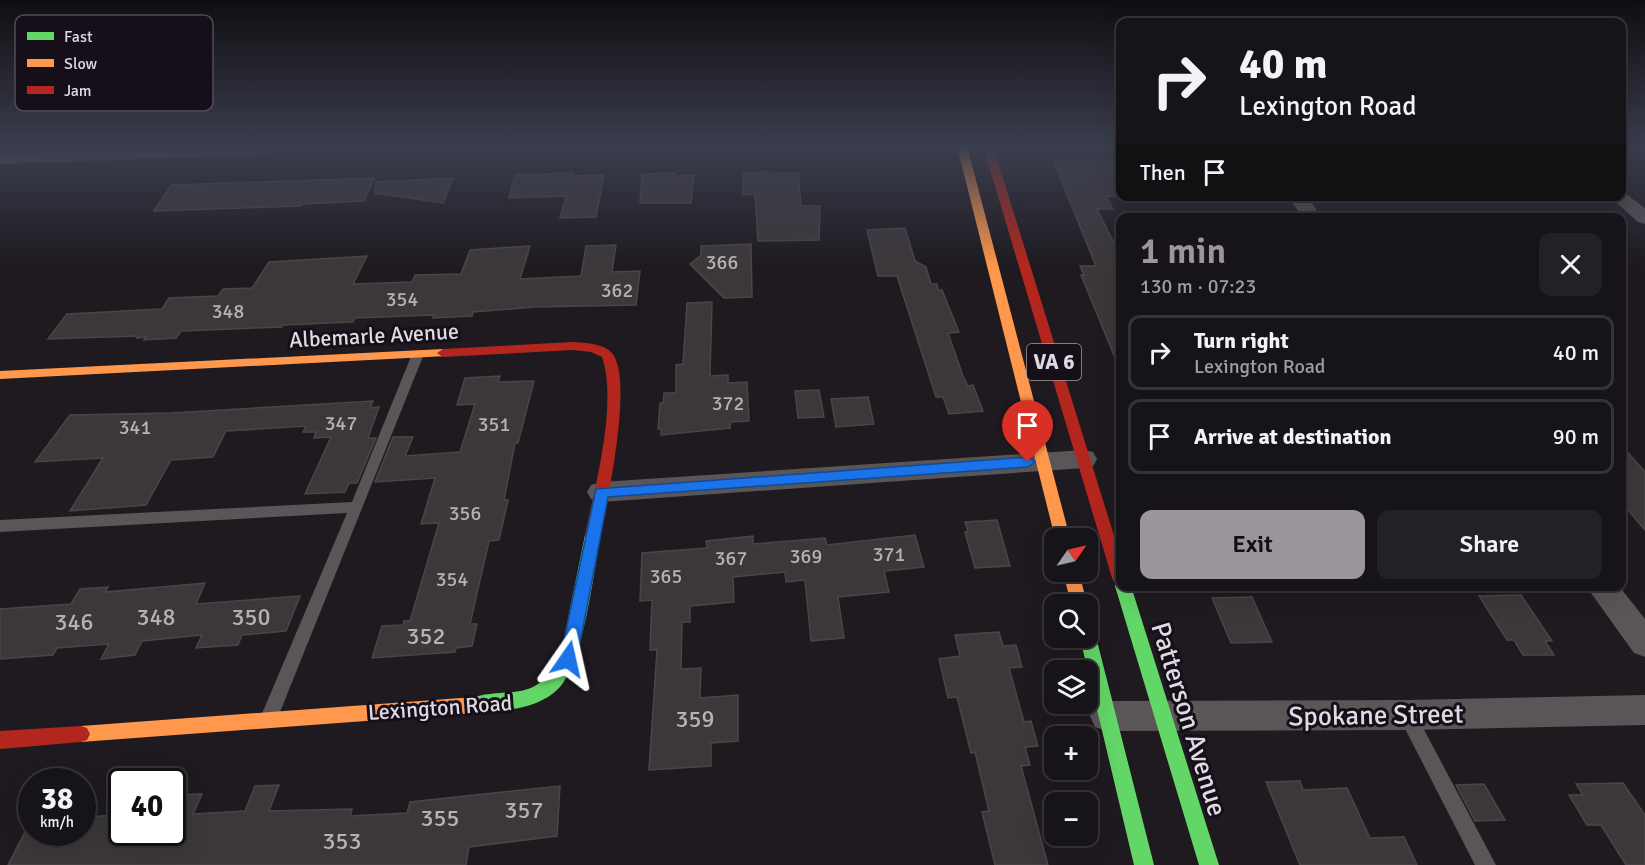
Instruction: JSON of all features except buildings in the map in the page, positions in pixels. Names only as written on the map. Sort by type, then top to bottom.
[{"type":"main road","name":"VA 6","points":[[973,186],[1061,528]]},
{"type":"main road","name":"VA 6","points":[[1000,186],[1116,565]]},
{"type":"main road","name":"Albemarle Avenue","points":[[0,375],[573,346],[602,350],[610,357],[615,368],[615,387],[602,492]]},
{"type":"main road","name":"Lexington Road","points":[[0,740],[522,701],[538,695],[563,674],[568,659],[602,492]]},
{"type":"main road","name":"Patterson Avenue","points":[[1125,591],[1209,865]]},
{"type":"main road","points":[[1091,648],[1144,865]]},
{"type":"street","points":[[1624,201],[1645,218]]},
{"type":"street","points":[[602,492],[1084,459]]},
{"type":"street","points":[[1605,591],[1645,643]]},
{"type":"street","name":"Spokane Street","points":[[1107,716],[1407,716],[1645,710]]},
{"type":"lane","points":[[268,720],[418,354]]},
{"type":"lane","points":[[0,526],[357,507]]},
{"type":"lane","points":[[1407,716],[1486,865]]},
{"type":"traffic: fast","points":[[474,705],[530,697],[541,692],[560,673],[568,659],[593,535]]},
{"type":"traffic: fast","points":[[1125,591],[1209,865]]},
{"type":"traffic: fast","points":[[1091,648],[1144,865]]},
{"type":"traffic: slow","points":[[972,186],[1060,528]]},
{"type":"traffic: slow","points":[[0,375],[443,353]]},
{"type":"traffic: slow","points":[[1074,582],[1076,594]]},
{"type":"traffic: slow","points":[[81,734],[474,705]]},
{"type":"traffic: jam","points":[[1000,186],[1116,565]]},
{"type":"traffic: jam","points":[[443,353],[573,346],[594,348],[607,355],[612,369],[613,414],[593,535]]},
{"type":"traffic: jam","points":[[0,740],[81,734]]},
{"type":"route","points":[[568,659],[602,492],[1028,462]]}]
